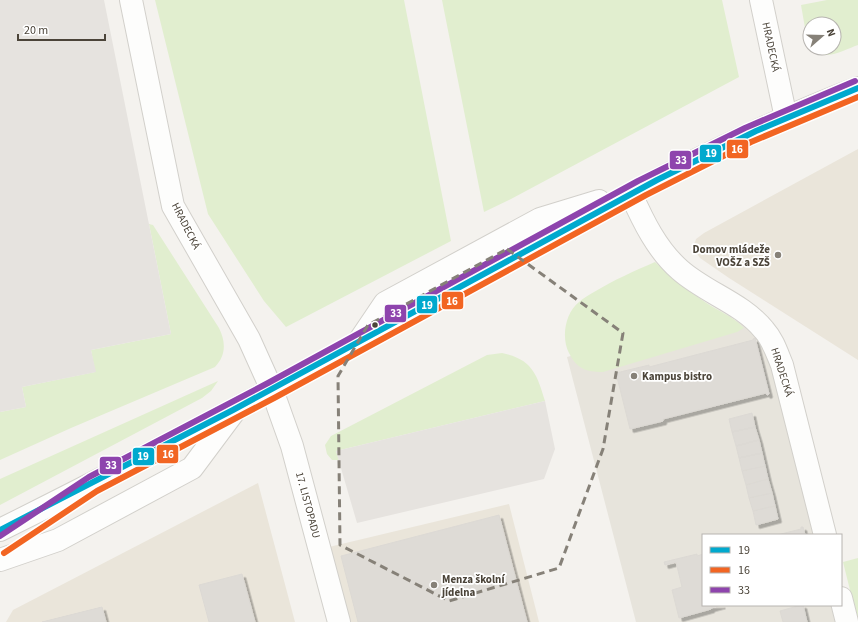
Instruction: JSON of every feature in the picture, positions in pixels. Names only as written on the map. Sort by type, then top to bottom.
[{"type":"street","name":"HRADECKÁ","points":[[131,0],[173,206],[249,339],[272,390]]},
{"type":"street","name":"HRADECKÁ","points":[[761,0],[786,118]]},
{"type":"street","points":[[0,530],[94,484],[272,390],[636,191],[786,118],[858,88]]},
{"type":"street","name":"HRADECKÁ","points":[[636,191],[643,222],[670,261],[697,284],[755,320],[765,331],[776,348],[782,365],[825,534]]},
{"type":"street","name":"17. LISTOPADU","points":[[272,390],[294,453],[339,622]]},
{"type":"street","points":[[0,560],[58,540],[192,468],[236,409]]},
{"type":"street","points":[[0,546],[94,484]]},
{"type":"street","points":[[842,602],[847,622]]},
{"type":"highlighted area","points":[[507,249],[623,333],[603,449],[559,568],[449,601],[340,545],[338,376],[368,325]]},
{"type":"shaded area","points":[[0,0],[104,0],[171,334],[91,350],[96,372],[22,387],[26,407],[0,412]]},
{"type":"shaded area","name":"Domov mládeže VOŠZ a SZŠ","points":[[858,149],[858,360],[729,278],[700,258],[693,248],[696,239],[704,233]]},
{"type":"shaded area","points":[[717,317],[744,322],[764,339],[819,534],[702,534],[702,606],[836,606],[840,622],[636,622],[567,357]]},
{"type":"shaded area","points":[[545,401],[555,449],[544,479],[357,523],[336,451]]},
{"type":"shaded area","points":[[258,483],[295,622],[6,622],[13,610]]},
{"type":"shaded area","name":"Menza školní jídelna","points":[[509,504],[539,622],[348,622],[329,547]]},
{"type":"green space","points":[[155,0],[404,0],[451,241],[286,327],[264,301],[208,214]]},
{"type":"green space","points":[[442,0],[722,0],[739,77],[484,212]]},
{"type":"green space","points":[[827,0],[858,0],[858,45],[842,51],[842,16],[803,16],[801,5]]},
{"type":"green space","points":[[149,224],[153,225],[219,328],[223,338],[224,349],[219,363],[215,367],[0,460],[0,412],[26,407],[22,387],[95,372],[91,350],[171,334]]},
{"type":"green space","points":[[655,262],[692,293],[735,320],[744,328],[737,332],[603,372],[587,370],[575,363],[569,353],[565,340],[566,326],[570,312],[584,298],[624,276]]},
{"type":"green space","points":[[502,353],[520,359],[532,369],[539,383],[545,401],[336,451],[339,460],[332,460],[327,454],[325,445],[331,436],[487,355]]},
{"type":"green space","points":[[218,381],[211,391],[202,398],[0,505],[0,479]]},
{"type":"green space","points":[[858,558],[858,622],[843,562]]},
{"type":"building","points":[[755,338],[769,394],[767,395],[766,393],[663,419],[663,421],[630,429],[616,373],[649,365],[649,367],[753,340]]},
{"type":"building","points":[[752,413],[755,427],[732,432],[729,419]]},
{"type":"building","points":[[755,427],[759,440],[736,446],[732,432]]},
{"type":"building","points":[[759,440],[762,453],[739,458],[736,446]]},
{"type":"building","points":[[762,453],[765,466],[742,471],[739,458]]},
{"type":"building","points":[[765,466],[768,479],[746,485],[742,471]]},
{"type":"building","points":[[768,479],[772,493],[749,498],[746,485]]},
{"type":"building","points":[[772,493],[775,506],[753,511],[749,498]]},
{"type":"building","points":[[775,506],[778,519],[756,525],[753,511]]},
{"type":"building","name":"Menza školní jídelna","points":[[499,515],[527,622],[358,622],[341,556]]},
{"type":"building","points":[[801,527],[803,527],[805,534],[781,534],[801,529]]},
{"type":"building","points":[[697,554],[697,556],[702,554],[702,606],[718,606],[679,618],[672,590],[682,587],[676,562],[665,565],[664,562]]},
{"type":"building","points":[[242,574],[255,622],[209,622],[199,585]]},
{"type":"building","points":[[798,606],[803,606],[807,622],[783,622],[780,611]]},
{"type":"building","points":[[102,607],[106,622],[42,622]]},
{"type":"transit line","name":"33","points":[[0,536],[89,477],[268,383],[638,181],[745,128],[855,81]]},
{"type":"transit line","name":"19","points":[[0,530],[233,410],[657,180],[756,131],[858,88]]},
{"type":"transit line","name":"16","points":[[4,553],[97,491],[276,397],[646,195],[751,142],[858,97]]},
{"type":"place","name":"Domov mládeže VOŠZ a SZŠ","points":[[778,255]]},
{"type":"place","name":"Kampus bistro","points":[[634,376]]},
{"type":"place","name":"Menza školní jídelna","points":[[434,585]]}]
